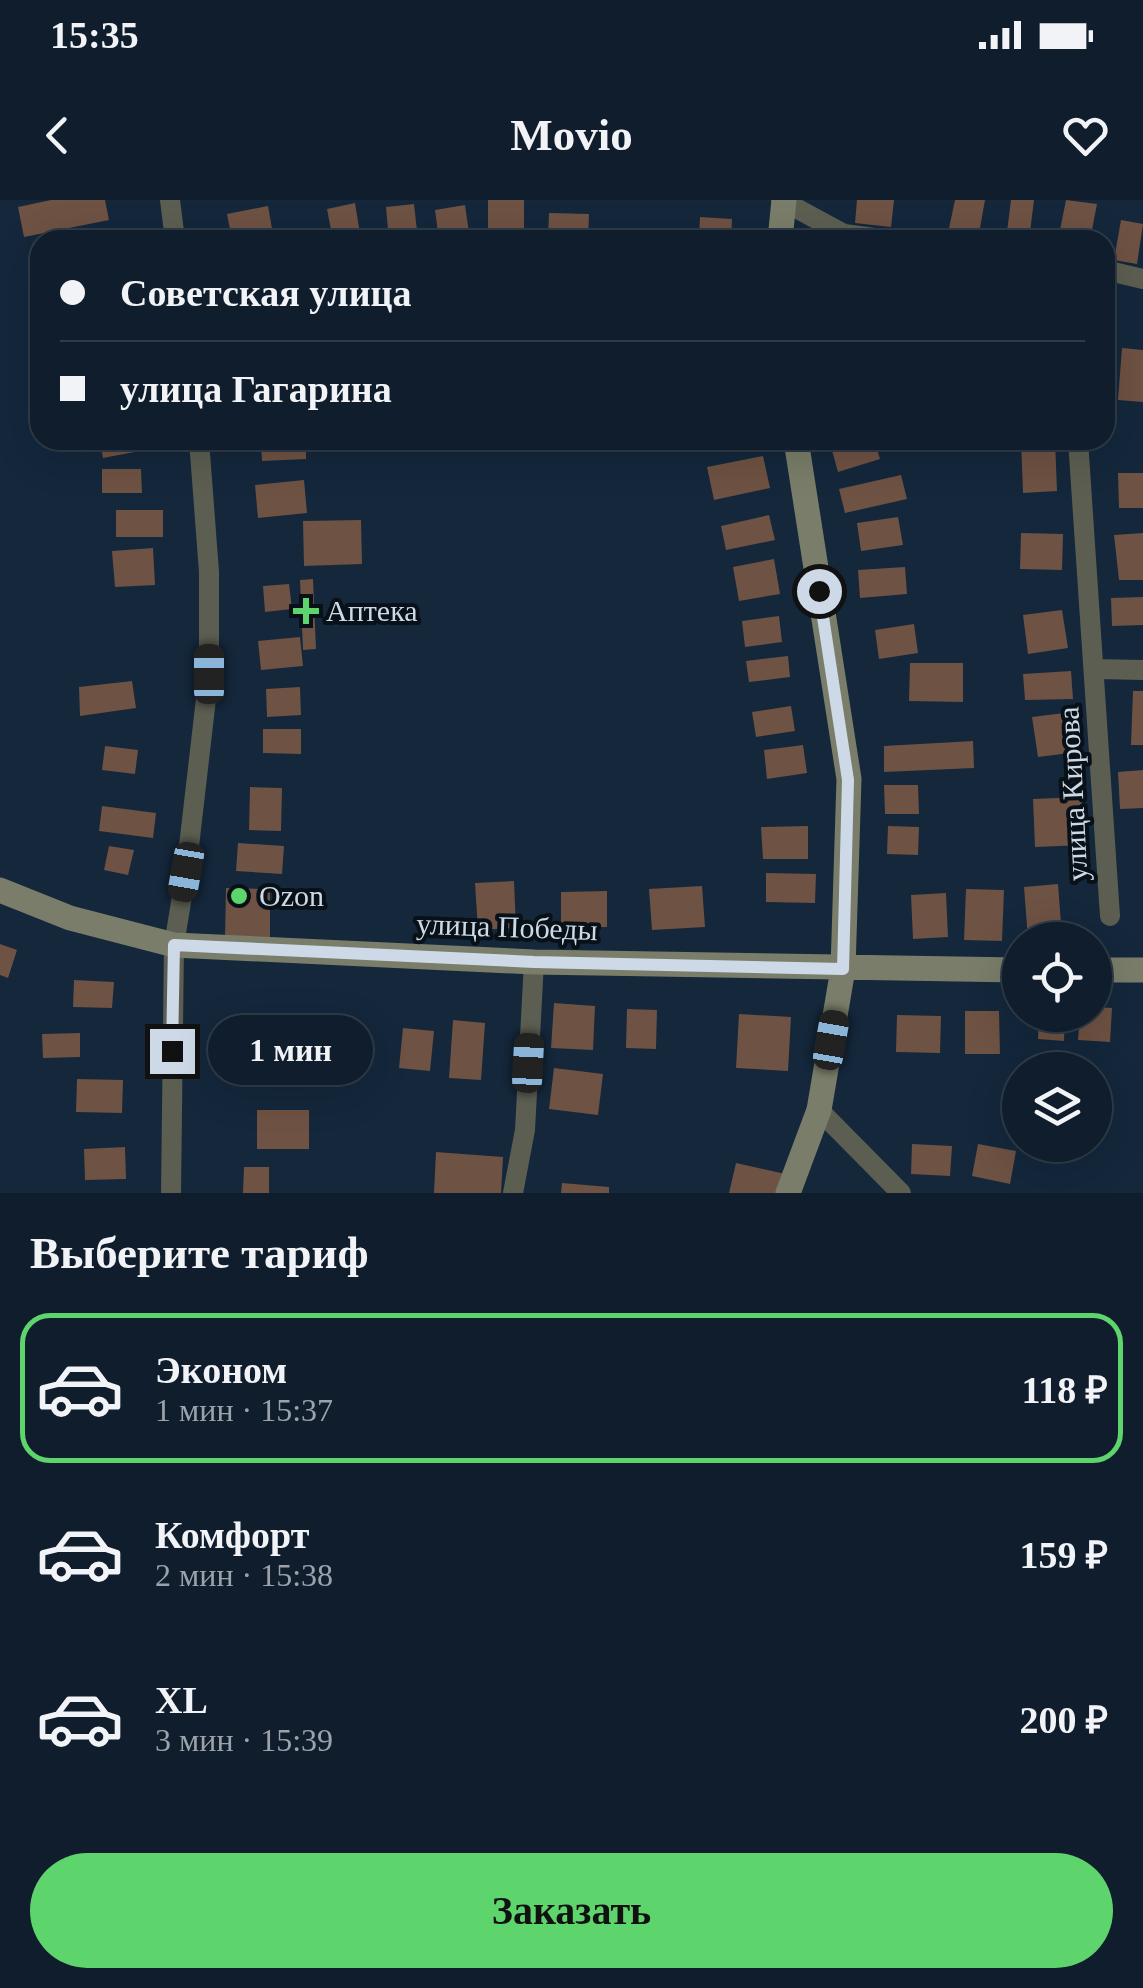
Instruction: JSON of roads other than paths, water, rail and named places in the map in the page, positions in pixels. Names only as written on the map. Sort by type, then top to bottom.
[{"type":"street","points":[[170,200],[174,230]]},
{"type":"street","points":[[781,230],[783,201],[837,230]]},
{"type":"street","points":[[1115,272],[1143,279]]},
{"type":"street","points":[[171,1193],[174,945],[209,674],[209,572],[200,450]]},
{"type":"street","points":[[788,1193],[819,1110],[843,969],[848,780],[798,450]]},
{"type":"street","name":"улица Кирова","points":[[1079,450],[1110,916]]},
{"type":"street","name":"улица Кирова","points":[[1096,669],[1143,670]]},
{"type":"street","name":"улица Победы","points":[[0,890],[70,918],[174,945],[534,962],[1002,970]]},
{"type":"street","points":[[513,1193],[524,1130],[534,962]]},
{"type":"street","points":[[1112,970],[1143,970]]},
{"type":"street","points":[[819,1110],[901,1193]]},
{"type":"place","name":"Аптека","points":[[306,611]]},
{"type":"place","name":"Ozon","points":[[239,896]]}]
